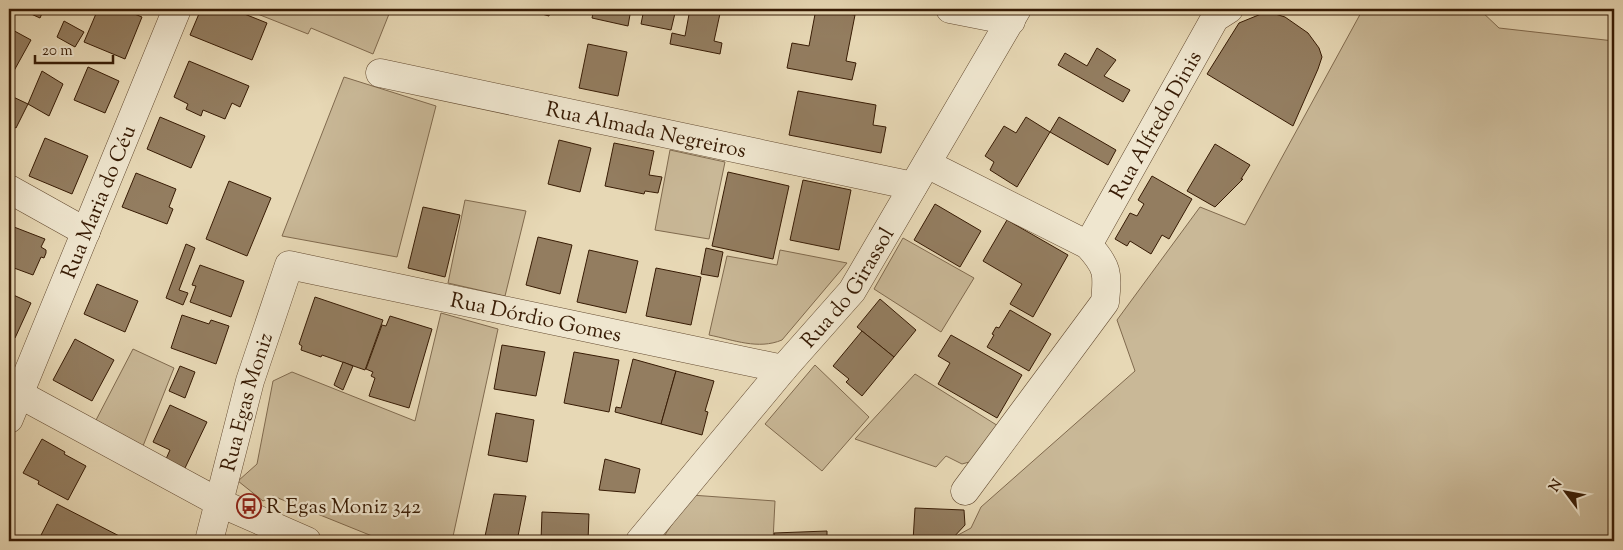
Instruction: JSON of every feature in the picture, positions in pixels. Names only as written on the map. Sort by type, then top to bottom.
[{"type":"street","name":"Rua Maria do Céu","points":[[9,419],[177,9]]},
{"type":"street","points":[[950,9],[1014,15]]},
{"type":"street","name":"Rua Alfredo Dinis","points":[[1088,246],[1216,18],[1229,9]]},
{"type":"street","name":"Rua do Girassol","points":[[640,541],[783,369],[852,291],[1014,15]]},
{"type":"street","name":"Rua Almada Negreiros","points":[[380,73],[920,175],[1088,246]]},
{"type":"street","points":[[9,189],[86,232]]},
{"type":"street","points":[[965,491],[1105,302],[1107,280],[1102,260],[1088,246]]},
{"type":"street","name":"Rua Dórdio Gomes","points":[[289,265],[783,369]]},
{"type":"street","name":"Rua Egas Moniz","points":[[209,541],[250,381],[289,265]]},
{"type":"street","points":[[19,394],[220,503],[307,541]]},
{"type":"shaded area","points":[[245,9],[391,9],[373,54],[311,28],[308,34]]},
{"type":"shaded area","points":[[1363,9],[1479,9],[1499,28],[1614,41],[1614,541],[947,541],[971,528],[981,507],[1135,371],[1117,320],[1200,207],[1245,225]]},
{"type":"shaded area","points":[[344,77],[436,106],[397,257],[282,236]]},
{"type":"shaded area","points":[[670,150],[725,162],[709,239],[655,230]]},
{"type":"shaded area","points":[[465,200],[526,211],[505,296],[448,283]]},
{"type":"shaded area","points":[[903,238],[974,278],[941,332],[874,289]]},
{"type":"shaded area","points":[[780,250],[847,263],[782,340],[773,343],[755,344],[709,335],[727,256],[777,265]]},
{"type":"shaded area","points":[[441,313],[498,329],[452,541],[410,541],[377,538],[273,496],[263,501],[238,481],[257,464],[273,381],[292,372],[415,421]]},
{"type":"shaded area","points":[[133,349],[174,368],[143,446],[95,422]]},
{"type":"shaded area","points":[[815,365],[869,417],[822,471],[765,424]]},
{"type":"shaded area","points":[[915,374],[1003,429],[973,461],[962,464],[946,456],[936,467],[855,439]]},
{"type":"shaded area","points":[[691,495],[775,501],[773,541],[661,541]]},
{"type":"building","points":[[20,9],[44,9],[40,18]]},
{"type":"building","points":[[98,9],[122,9],[142,17],[125,59],[84,42]]},
{"type":"building","points":[[201,9],[232,9],[267,23],[252,60],[190,35]]},
{"type":"building","points":[[524,9],[550,9],[549,16]]},
{"type":"building","points":[[594,9],[631,9],[628,26],[592,18]]},
{"type":"building","points":[[644,9],[676,9],[671,30],[641,24]]},
{"type":"building","points":[[690,9],[721,9],[714,41],[722,43],[720,54],[670,44],[672,33],[685,36]]},
{"type":"building","points":[[816,9],[855,15],[846,61],[856,63],[852,80],[787,68],[792,43],[809,46]]},
{"type":"building","points":[[1272,13],[1285,17],[1308,33],[1319,48],[1322,57],[1293,126],[1207,74],[1239,23],[1261,14]]},
{"type":"building","points":[[64,21],[84,32],[75,47],[57,37]]},
{"type":"building","points":[[9,28],[31,40],[10,78],[9,77]]},
{"type":"building","points":[[588,44],[627,52],[618,96],[579,88]]},
{"type":"building","points":[[1097,48],[1116,60],[1104,76],[1130,90],[1123,102],[1058,65],[1065,53],[1087,66]]},
{"type":"building","points":[[189,61],[249,86],[240,107],[232,103],[225,119],[203,110],[201,116],[186,109],[188,104],[174,97]]},
{"type":"building","points":[[88,67],[119,81],[105,113],[74,100]]},
{"type":"building","points":[[42,71],[63,84],[49,116],[28,104]]},
{"type":"building","points":[[798,91],[876,105],[873,125],[886,127],[881,153],[789,135]]},
{"type":"building","points":[[9,95],[28,104],[16,128],[9,124]]},
{"type":"building","points":[[160,117],[205,136],[191,168],[147,149]]},
{"type":"building","points":[[1026,117],[1050,132],[1017,187],[990,170],[994,162],[985,156],[1004,126],[1016,133]]},
{"type":"building","points":[[1059,117],[1116,150],[1108,165],[1050,132]]},
{"type":"building","points":[[45,138],[88,156],[72,194],[29,176]]},
{"type":"building","points":[[559,140],[591,148],[580,192],[548,184]]},
{"type":"building","points":[[614,143],[654,151],[649,175],[662,177],[658,193],[645,191],[644,194],[605,186]]},
{"type":"building","points":[[1215,144],[1250,165],[1241,179],[1243,179],[1215,207],[1187,191]]},
{"type":"building","points":[[728,172],[789,186],[773,259],[712,246]]},
{"type":"building","points":[[136,173],[176,189],[169,207],[173,209],[167,224],[122,207]]},
{"type":"building","points":[[1152,176],[1192,199],[1169,239],[1162,235],[1151,254],[1130,241],[1127,246],[1115,239],[1130,213],[1137,216],[1144,204],[1138,200]]},
{"type":"building","points":[[803,180],[851,190],[839,250],[790,240]]},
{"type":"building","points":[[229,181],[271,198],[247,256],[206,239]]},
{"type":"building","points":[[935,204],[981,231],[960,267],[914,240]]},
{"type":"building","points":[[423,207],[460,215],[445,277],[408,268]]},
{"type":"building","points":[[1007,220],[1068,255],[1033,317],[1010,304],[1022,284],[983,261]]},
{"type":"building","points":[[14,227],[45,239],[41,247],[46,250],[46,253],[44,258],[41,257],[33,275],[14,268],[12,273],[9,272],[9,238]]},
{"type":"building","points":[[538,237],[572,245],[560,294],[526,285]]},
{"type":"building","points":[[186,244],[195,248],[179,290],[188,293],[183,305],[166,298]]},
{"type":"building","points":[[706,248],[723,252],[718,277],[701,274]]},
{"type":"building","points":[[589,250],[638,261],[626,313],[577,302]]},
{"type":"building","points":[[200,265],[244,281],[231,317],[190,302],[196,286],[192,285]]},
{"type":"building","points":[[656,268],[701,277],[691,325],[646,316]]},
{"type":"building","points":[[97,284],[138,301],[125,332],[84,314]]},
{"type":"building","points":[[9,293],[31,303],[15,338],[9,335]]},
{"type":"building","points":[[315,297],[383,320],[365,370],[301,350],[302,346],[299,344]]},
{"type":"building","points":[[880,299],[916,330],[894,357],[857,327]]},
{"type":"building","points":[[1010,310],[1051,334],[1029,371],[987,347],[996,327],[999,328]]},
{"type":"building","points":[[182,315],[209,324],[211,320],[229,326],[216,364],[171,348]]},
{"type":"building","points":[[390,316],[432,329],[409,408],[369,396],[375,378],[371,376],[373,372],[366,369],[382,325],[386,326]]},
{"type":"building","points":[[862,331],[894,357],[862,396],[846,382],[849,379],[833,366]]},
{"type":"building","points":[[951,335],[1022,375],[997,418],[938,384],[950,363],[938,356]]},
{"type":"building","points":[[75,339],[114,360],[92,401],[53,380]]},
{"type":"building","points":[[502,345],[545,352],[536,396],[494,389]]},
{"type":"building","points":[[574,352],[619,360],[609,412],[564,403]]},
{"type":"building","points":[[633,359],[676,371],[661,424],[615,412],[616,407],[621,408]]},
{"type":"building","points":[[343,362],[353,366],[343,390],[334,385]]},
{"type":"building","points":[[180,366],[195,372],[185,398],[169,391]]},
{"type":"building","points":[[676,371],[714,381],[705,411],[708,412],[702,435],[661,424]]},
{"type":"building","points":[[170,405],[207,422],[185,468],[166,459],[170,450],[153,442]]},
{"type":"building","points":[[496,413],[534,420],[527,462],[488,455]]},
{"type":"building","points":[[42,439],[86,466],[68,500],[38,484],[39,481],[23,473]]},
{"type":"building","points":[[605,459],[640,469],[635,493],[599,490]]},
{"type":"building","points":[[494,494],[526,496],[517,541],[484,541]]},
{"type":"building","points":[[57,504],[129,541],[38,541]]},
{"type":"building","points":[[915,508],[964,510],[965,525],[952,539],[941,538],[942,541],[913,541]]},
{"type":"building","points":[[542,512],[589,514],[588,541],[541,541]]},
{"type":"building","points":[[827,531],[827,541],[775,541],[774,533]]},
{"type":"place","name":"R Egas Moniz 342","points":[[249,506]]}]
